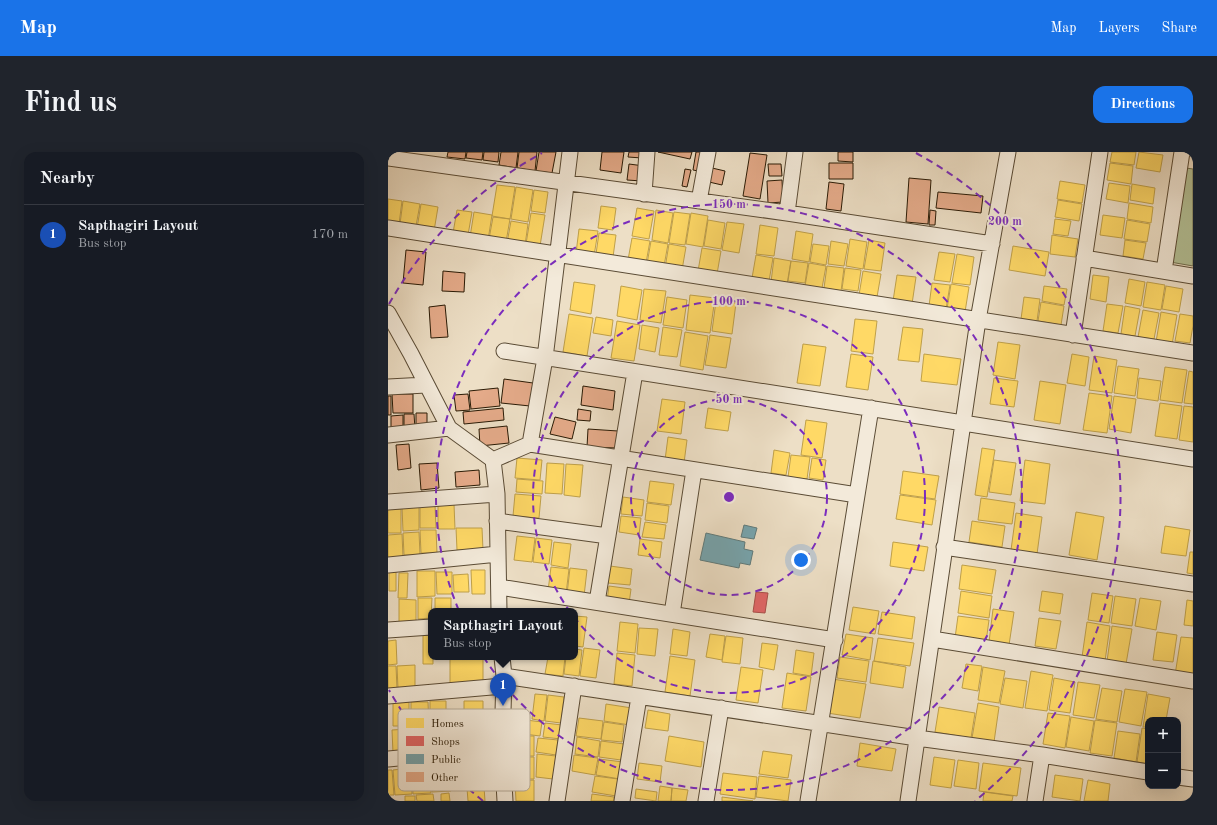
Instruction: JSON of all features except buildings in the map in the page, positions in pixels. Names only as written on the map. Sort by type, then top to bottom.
[{"type":"street","points":[[530,444],[545,358],[570,152]]},
{"type":"street","points":[[644,194],[647,152]]},
{"type":"street","points":[[699,201],[708,152]]},
{"type":"street","points":[[787,213],[795,152]]},
{"type":"street","points":[[908,801],[978,320],[1008,152]]},
{"type":"street","points":[[1073,335],[1100,152]]},
{"type":"street","points":[[1164,271],[1185,157]]},
{"type":"street","points":[[388,158],[787,213],[992,244]]},
{"type":"street","points":[[388,228],[1193,353]]},
{"type":"street","points":[[1084,258],[1193,276]]},
{"type":"street","points":[[388,312],[392,326],[411,354],[449,428],[493,460],[497,494],[499,608]]},
{"type":"street","points":[[504,351],[1193,459]]},
{"type":"street","points":[[598,602],[635,372]]},
{"type":"street","points":[[388,387],[426,385]]},
{"type":"street","points":[[808,801],[822,724],[871,408]]},
{"type":"street","points":[[388,435],[449,428]]},
{"type":"street","points":[[493,460],[530,444],[857,495]]},
{"type":"street","points":[[672,614],[694,470]]},
{"type":"street","points":[[388,502],[497,494]]},
{"type":"street","points":[[497,521],[608,536]]},
{"type":"street","points":[[944,547],[1193,584]]},
{"type":"street","points":[[388,565],[498,554]]},
{"type":"street","points":[[499,587],[835,640]]},
{"type":"street","points":[[388,630],[428,627]]},
{"type":"street","points":[[932,639],[1193,681]]},
{"type":"street","points":[[502,660],[503,709]]},
{"type":"street","points":[[388,696],[503,681],[574,686],[639,697],[1042,755],[1145,772]]},
{"type":"street","points":[[557,801],[574,686]]},
{"type":"street","points":[[622,801],[639,697]]},
{"type":"street","points":[[706,801],[721,708]]},
{"type":"street","points":[[1035,801],[1042,755]]},
{"type":"street","points":[[388,759],[398,758]]},
{"type":"street","points":[[1181,777],[1193,779]]},
{"type":"street","points":[[504,791],[505,801]]},
{"type":"green space","points":[[1186,168],[1193,169],[1193,266],[1170,262]]},
{"type":"place","name":"Sapthagiri Layout","points":[[503,706]]}]
